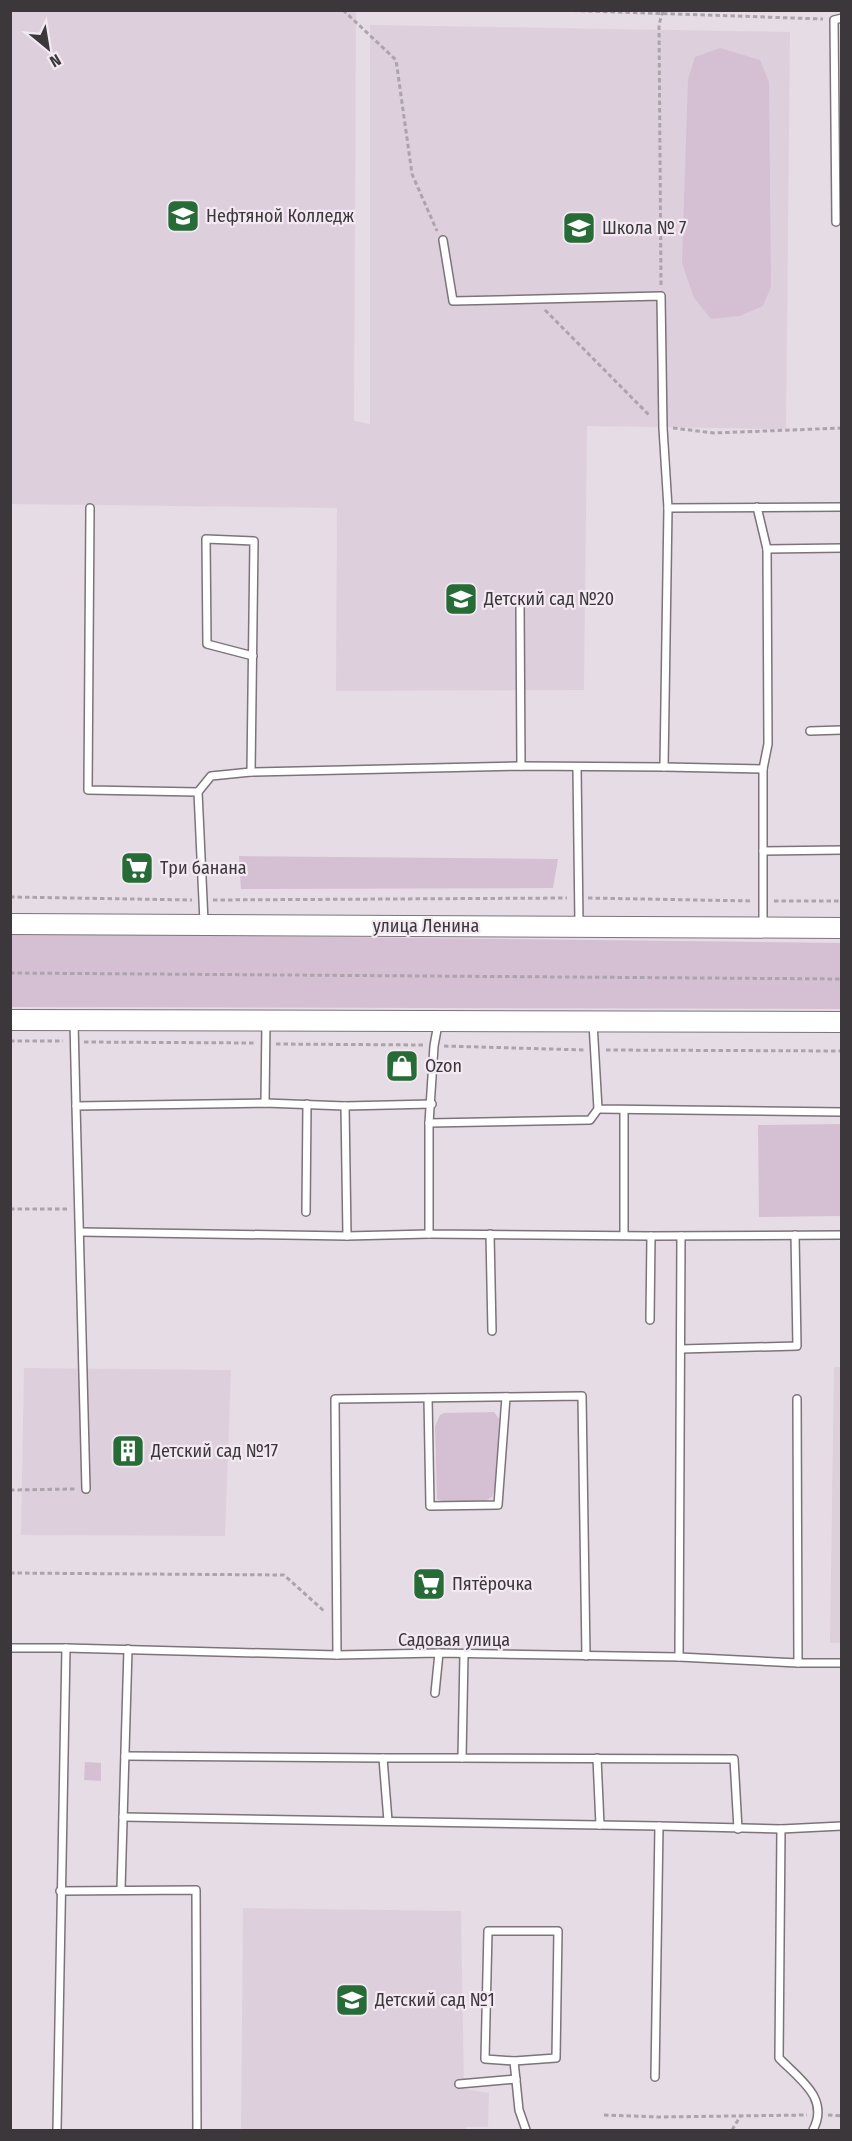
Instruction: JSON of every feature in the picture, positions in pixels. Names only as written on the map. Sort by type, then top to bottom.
[{"type":"main road","name":"улица Ленина","points":[[10,924],[842,928]]},
{"type":"main road","points":[[10,1020],[842,1022]]},
{"type":"lane","points":[[836,222],[838,19]]},
{"type":"lane","points":[[443,240],[453,301],[661,296],[663,428],[668,508],[664,766]]},
{"type":"lane","points":[[757,507],[767,549],[768,744],[763,769],[763,928]]},
{"type":"lane","points":[[668,508],[842,507]]},
{"type":"lane","points":[[90,508],[88,790],[198,792]]},
{"type":"lane","points":[[251,772],[253,656],[254,541],[206,539],[207,644],[253,656]]},
{"type":"lane","points":[[767,549],[842,548]]},
{"type":"lane","points":[[520,605],[521,766]]},
{"type":"lane","points":[[810,731],[842,730]]},
{"type":"lane","points":[[204,925],[198,792],[211,776],[251,772],[521,766],[763,769]]},
{"type":"lane","points":[[577,768],[579,927]]},
{"type":"lane","points":[[763,851],[842,850]]},
{"type":"lane","points":[[74,1020],[86,1489]]},
{"type":"lane","points":[[265,1103],[266,1021]]},
{"type":"lane","points":[[429,1234],[429,1123],[438,1021]]},
{"type":"lane","points":[[429,1123],[590,1120],[598,1109],[592,1022]]},
{"type":"lane","points":[[76,1106],[265,1103],[345,1106],[432,1104]]},
{"type":"lane","points":[[306,1212],[307,1104]]},
{"type":"lane","points":[[345,1106],[347,1236]]},
{"type":"lane","points":[[598,1109],[842,1112]]},
{"type":"lane","points":[[624,1111],[624,1235]]},
{"type":"lane","points":[[80,1233],[347,1236],[429,1234],[842,1235]]},
{"type":"lane","points":[[490,1234],[492,1331]]},
{"type":"lane","points":[[681,1349],[798,1346],[795,1235]]},
{"type":"lane","points":[[650,1320],[651,1236]]},
{"type":"lane","points":[[679,1657],[681,1236]]},
{"type":"lane","points":[[338,1655],[335,1399],[582,1396],[586,1656]]},
{"type":"lane","points":[[428,1398],[430,1506],[498,1505],[506,1397]]},
{"type":"lane","points":[[797,1400],[798,1663]]},
{"type":"lane","name":"Садовая улица","points":[[10,1648],[338,1655],[439,1653],[679,1657],[842,1663]]},
{"type":"lane","points":[[57,2130],[66,1648]]},
{"type":"lane","points":[[121,1889],[128,1649]]},
{"type":"lane","points":[[435,1693],[439,1653]]},
{"type":"lane","points":[[462,1758],[464,1654]]},
{"type":"lane","points":[[125,1756],[734,1759],[738,1829]]},
{"type":"lane","points":[[383,1758],[388,1821]]},
{"type":"lane","points":[[597,1758],[600,1825]]},
{"type":"lane","points":[[123,1817],[738,1829],[842,1826]]},
{"type":"lane","points":[[655,2077],[659,1826]]},
{"type":"lane","points":[[781,1829],[779,2058],[812,2090],[819,2115],[813,2130]]},
{"type":"lane","points":[[60,1891],[196,1890],[196,2130]]},
{"type":"lane","points":[[488,1931],[558,1931],[556,2058],[514,2061],[485,2059],[488,1931]]},
{"type":"lane","points":[[514,2061],[519,2110],[526,2130]]},
{"type":"lane","points":[[459,2084],[516,2079]]},
{"type":"path","points":[[343,10],[396,60],[412,174],[435,229],[443,240]]},
{"type":"path","points":[[558,10],[838,19]]},
{"type":"path","points":[[661,296],[659,25],[663,10]]},
{"type":"path","points":[[535,300],[663,428],[714,433],[842,428]]},
{"type":"path","points":[[10,897],[203,900],[579,898],[842,901]]},
{"type":"path","points":[[10,973],[842,979]]},
{"type":"path","points":[[10,1209],[79,1209]]},
{"type":"path","points":[[10,1490],[86,1489]]},
{"type":"path","points":[[10,1573],[284,1575],[337,1624]]},
{"type":"path","points":[[604,2115],[842,2116]]},
{"type":"path","points":[[732,2130],[741,2115]]},
{"type":"shaded area","points":[[11,11],[356,11],[354,421],[370,424],[370,25],[790,32],[786,429],[587,426],[584,690],[336,691],[337,508],[11,504]]},
{"type":"shaded area","points":[[720,48],[760,60],[769,82],[771,287],[763,306],[740,316],[711,319],[694,298],[682,263],[688,79],[695,57]]},
{"type":"shaded area","points":[[239,856],[558,859],[553,888],[241,889]]},
{"type":"shaded area","points":[[10,933],[841,943],[841,1009],[11,1007]]},
{"type":"shaded area","points":[[841,1124],[841,1216],[759,1217],[758,1125]]},
{"type":"shaded area","points":[[834,1367],[842,1367],[841,1643],[830,1643]]},
{"type":"shaded area","points":[[24,1368],[231,1370],[225,1536],[21,1535]]},
{"type":"shaded area","points":[[494,1412],[499,1419],[495,1489],[492,1497],[485,1501],[437,1499],[435,1426],[440,1415]]},
{"type":"shaded area","points":[[85,1762],[101,1763],[101,1781],[84,1780]]},
{"type":"shaded area","name":"Детский сад №1","points":[[243,1908],[461,1911],[464,2089],[489,2093],[488,2127],[466,2127],[465,2130],[241,2130]]},
{"type":"place","name":"Нефтяной Колледж","points":[[183,216]]},
{"type":"place","name":"Школа № 7","points":[[579,228]]},
{"type":"place","name":"Детский сад №20","points":[[461,599]]},
{"type":"place","name":"Три банана","points":[[137,868]]},
{"type":"place","name":"Ozon","points":[[402,1066]]},
{"type":"place","name":"Детский сад №17","points":[[128,1451]]},
{"type":"place","name":"Пятёрочка","points":[[429,1584]]},
{"type":"place","name":"Детский сад №1","points":[[352,2000]]}]
